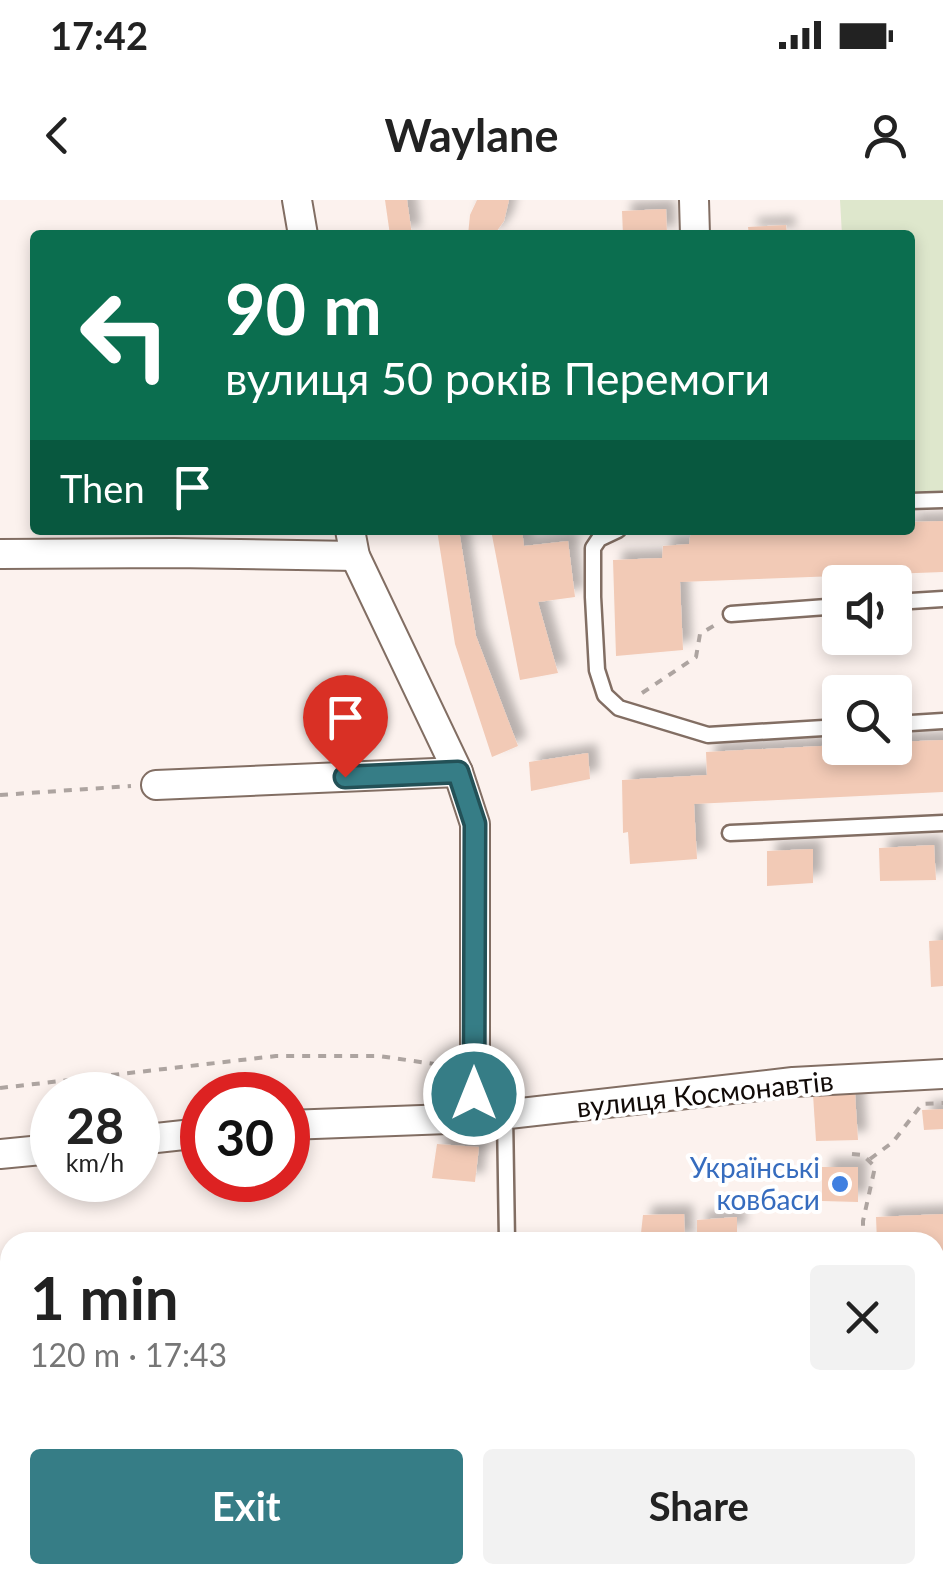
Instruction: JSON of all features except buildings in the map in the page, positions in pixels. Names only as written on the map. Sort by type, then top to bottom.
[{"type":"street","points":[[297,200],[301,230]]},
{"type":"street","points":[[694,200],[695,230]]},
{"type":"street","points":[[0,554],[174,552],[353,543],[458,772],[475,824],[475,1118]]},
{"type":"street","points":[[156,785],[458,772]]},
{"type":"street","name":"вулиця Космонавтів","points":[[310,1124],[475,1118],[793,1082],[943,1074]]},
{"type":"street","points":[[0,1154],[30,1151]]},
{"type":"lane","points":[[915,501],[943,500]]},
{"type":"lane","points":[[606,535],[593,548],[597,670],[605,695],[619,708],[708,735],[822,728]]},
{"type":"lane","points":[[912,601],[943,599]]},
{"type":"lane","points":[[731,614],[822,607]]},
{"type":"lane","points":[[912,723],[943,721]]},
{"type":"lane","points":[[730,832],[943,823]]},
{"type":"lane","points":[[505,1114],[507,1232]]},
{"type":"path","points":[[619,708],[696,657],[700,634],[731,614]]},
{"type":"path","points":[[0,795],[156,785]]},
{"type":"path","points":[[0,1088],[276,1056],[379,1056],[474,1070]]},
{"type":"path","points":[[870,1159],[893,1142],[922,1104],[943,1102]]},
{"type":"path","points":[[852,1154],[870,1159],[875,1167],[863,1232]]},
{"type":"green space","points":[[840,200],[943,200],[943,493],[915,494],[915,230],[842,230]]},
{"type":"place","name":"Українські ковбаси","points":[[840,1184]]},
{"type":"route","points":[[345,777],[458,772],[475,824],[474,1094]]}]
